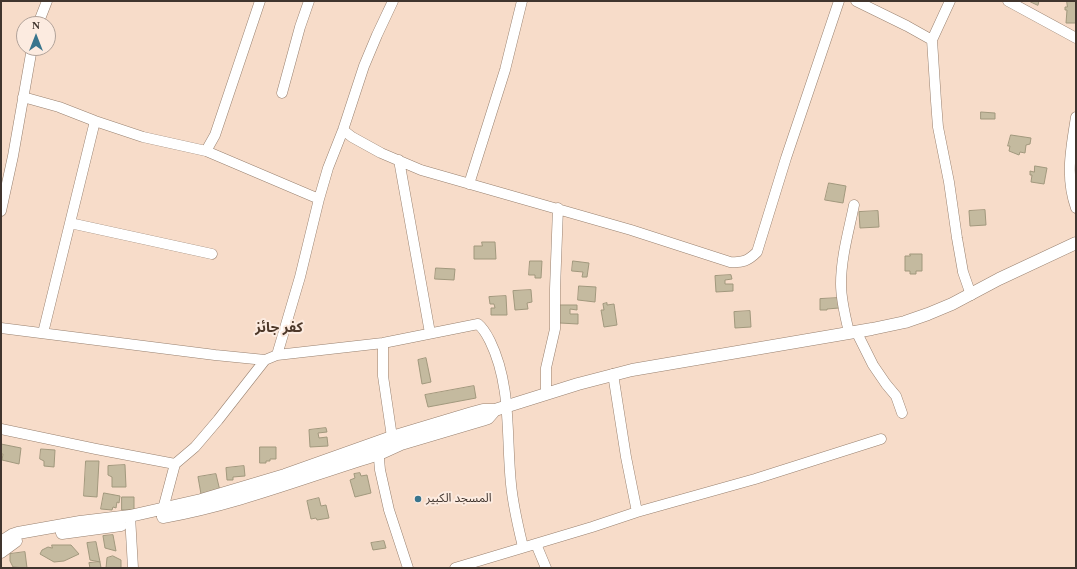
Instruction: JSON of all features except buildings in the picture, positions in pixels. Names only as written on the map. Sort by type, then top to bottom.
[{"type":"street","points":[[41,16],[47,1]]},
{"type":"street","points":[[206,151],[215,135],[260,1]]},
{"type":"street","points":[[282,93],[300,27],[309,1]]},
{"type":"street","points":[[277,355],[300,277],[328,168],[343,130],[364,66],[393,1]]},
{"type":"street","points":[[469,184],[505,70],[522,1]]},
{"type":"street","points":[[343,130],[362,143],[431,173],[632,230],[730,262],[742,263],[751,258],[757,252],[786,158],[839,1]]},
{"type":"street","points":[[856,1],[932,40]]},
{"type":"street","points":[[950,1],[932,40],[938,127],[964,272],[971,295]]},
{"type":"street","points":[[1008,1],[1076,38]]},
{"type":"street","points":[[1,211],[4,186],[31,56]]},
{"type":"street","points":[[23,97],[59,107],[143,137],[206,151],[319,199]]},
{"type":"street","points":[[1076,117],[1070,147],[1069,171],[1070,185],[1076,208]]},
{"type":"street","points":[[43,334],[95,121]]},
{"type":"street","points":[[399,160],[430,333]]},
{"type":"street","points":[[854,205],[841,275],[843,304],[853,332],[873,365],[896,396],[902,413]]},
{"type":"street","points":[[546,394],[546,368],[555,330],[554,289],[558,208]]},
{"type":"street","points":[[70,223],[212,254]]},
{"type":"street","points":[[1,542],[18,533],[80,522],[182,514],[236,500],[378,448],[392,437],[483,410],[501,409],[613,374],[905,322],[928,314],[971,295],[999,279],[1076,243]]},
{"type":"street","points":[[1,328],[265,360],[277,355],[383,343],[480,324],[489,338],[502,371],[501,409],[507,443],[515,511],[523,547]]},
{"type":"street","points":[[383,343],[383,376],[392,437]]},
{"type":"street","points":[[163,509],[175,464],[200,441],[265,360]]},
{"type":"street","points":[[613,374],[626,457],[637,512]]},
{"type":"street","points":[[1,552],[11,544],[28,537],[130,519],[201,500],[378,448],[401,444],[482,420],[488,418],[501,409]]},
{"type":"street","points":[[1,429],[175,464]]},
{"type":"street","points":[[455,568],[637,512],[755,479],[881,439]]},
{"type":"street","points":[[378,448],[380,470],[389,510],[408,568]]},
{"type":"street","points":[[130,519],[133,568]]},
{"type":"street","points":[[536,544],[546,568]]},
{"type":"place","name":"المسجد الكبير","points":[[418,499]]},
{"type":"district","name":"كفر جائز","points":[[279,328]]}]
